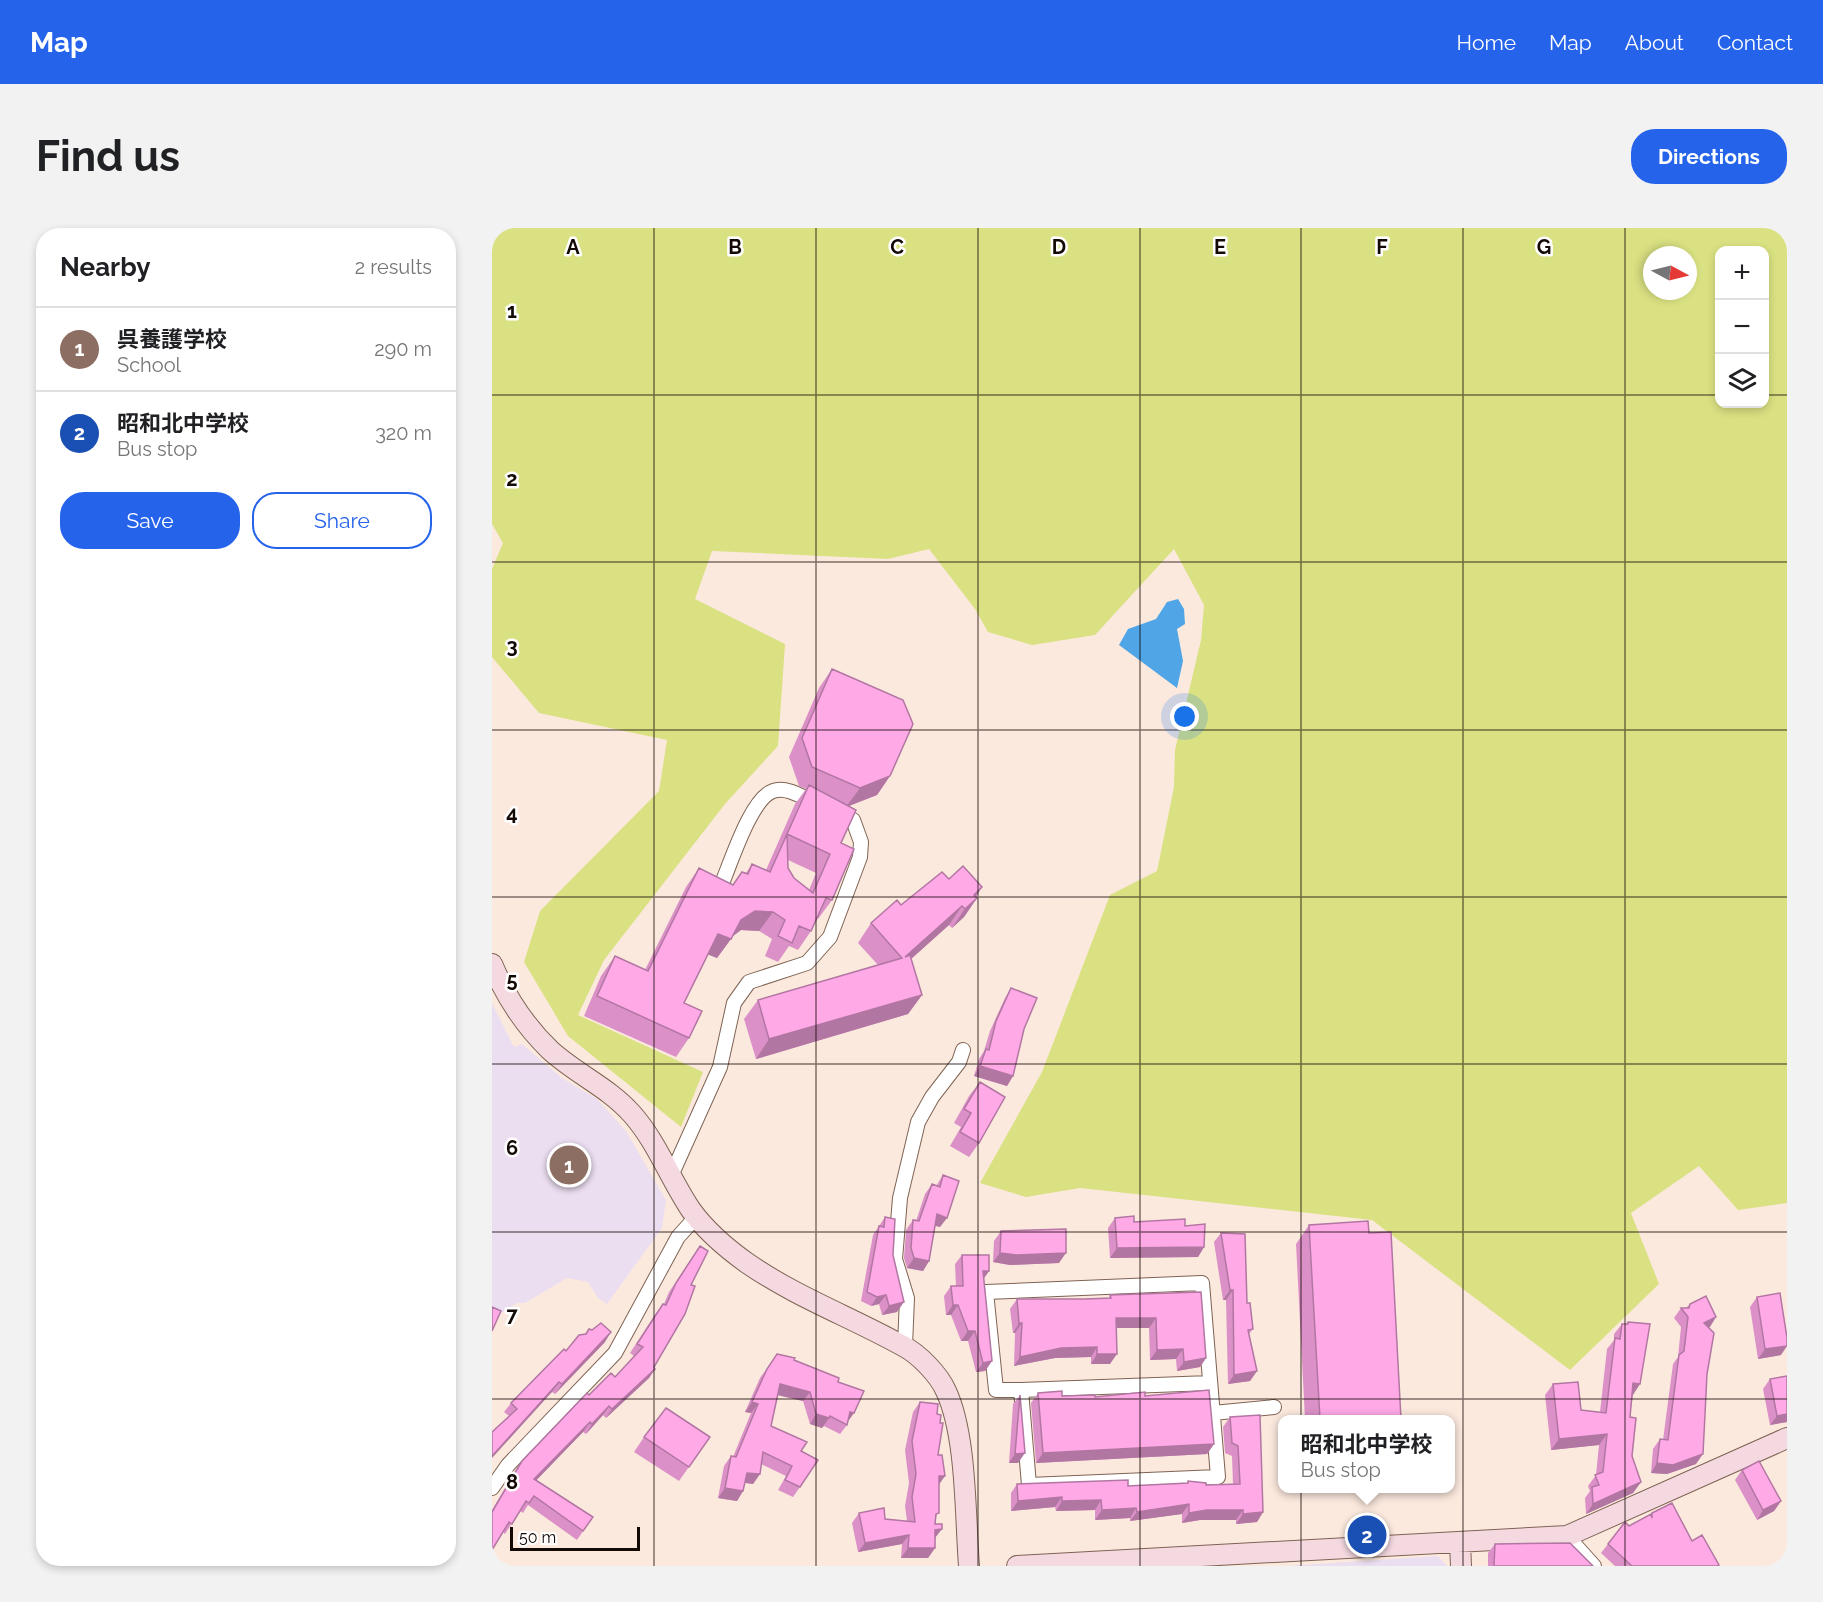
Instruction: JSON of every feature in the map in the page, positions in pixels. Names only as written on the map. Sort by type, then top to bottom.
[{"type":"street","points":[[671,1176],[720,1067],[734,1004],[749,982],[807,963],[830,937],[861,857],[861,842],[853,820],[789,791],[773,791],[756,804],[720,888]]},
{"type":"street","points":[[492,964],[504,993],[524,1022],[551,1051],[620,1101],[654,1145],[696,1217],[709,1232],[746,1262],[785,1288],[904,1346],[932,1371],[946,1390],[956,1419],[969,1566]]},
{"type":"street","points":[[904,1346],[907,1298],[895,1259],[900,1198],[918,1122],[932,1097],[959,1062],[963,1050]]},
{"type":"street","points":[[492,1488],[508,1465],[615,1353],[678,1237],[696,1217]]},
{"type":"street","points":[[1021,1390],[1029,1485],[1218,1477],[1202,1283],[986,1292],[996,1390],[1210,1383]]},
{"type":"street","points":[[1213,1413],[1275,1407]]},
{"type":"street","points":[[1017,1566],[1567,1536],[1787,1438]]},
{"type":"street","points":[[1567,1536],[1594,1566]]},
{"type":"street","points":[[1461,1542],[1461,1566]]},
{"type":"shaded area","points":[[492,1003],[514,1047],[522,1044],[562,1078],[597,1099],[626,1131],[666,1200],[662,1228],[607,1304],[598,1298],[588,1282],[567,1278],[525,1303],[517,1303],[495,1317],[492,1323]]},
{"type":"shaded area","points":[[1438,1556],[1447,1566],[1286,1566]]},
{"type":"green space","points":[[492,228],[1787,228],[1787,1203],[1738,1210],[1699,1166],[1631,1213],[1659,1284],[1570,1370],[1372,1220],[1080,1188],[1026,1197],[980,1183],[1042,1072],[1110,895],[1157,871],[1174,787],[1175,750],[1201,640],[1204,605],[1174,549],[1095,635],[1032,645],[988,632],[975,609],[929,549],[888,559],[712,551],[695,599],[785,644],[778,746],[725,804],[604,960],[578,1015],[703,1072],[681,1127],[568,1036],[524,962],[540,911],[659,791],[667,740],[539,713],[492,657],[492,569],[503,543],[492,524]]},
{"type":"water","points":[[1178,599],[1184,609],[1185,624],[1177,629],[1183,661],[1177,688],[1119,645],[1128,629],[1156,619],[1167,602]]},
{"type":"building","points":[[832,669],[903,700],[913,724],[890,776],[860,788],[812,767],[802,738]]},
{"type":"building","points":[[809,785],[856,810],[841,843],[854,849],[832,900],[826,898],[811,931],[799,926],[792,943],[778,936],[785,920],[773,912],[755,911],[741,920],[731,939],[718,934],[684,1003],[702,1011],[689,1038],[597,996],[615,956],[648,971],[699,868],[733,885],[742,872],[748,874],[752,864],[770,872],[787,834]],"holes":[[[787,834],[830,854],[813,893],[794,878],[788,868]]]},
{"type":"building","points":[[963,866],[982,887],[974,895],[977,898],[965,909],[962,906],[905,957],[910,955],[922,995],[769,1039],[758,1000],[902,958],[871,923],[897,900],[901,905],[942,872],[949,879]]},
{"type":"building","points":[[1011,988],[1037,998],[1024,1029],[1013,1076],[980,1066],[986,1049],[989,1050],[996,1021]]},
{"type":"building","points":[[980,1082],[1005,1097],[979,1143],[960,1132],[971,1113],[964,1109]]},
{"type":"building","points":[[943,1175],[959,1181],[947,1218],[937,1214],[929,1261],[914,1258],[911,1248],[913,1220],[919,1221],[932,1184],[940,1187]]},
{"type":"building","points":[[1134,1216],[1134,1222],[1185,1219],[1185,1226],[1205,1224],[1204,1247],[1117,1248],[1115,1218]]},
{"type":"building","points":[[885,1217],[895,1219],[893,1255],[904,1302],[889,1306],[886,1295],[877,1297],[867,1292],[879,1226],[884,1227]]},
{"type":"building","points":[[1368,1221],[1369,1233],[1391,1232],[1401,1415],[1320,1415],[1309,1225]]},
{"type":"building","points":[[1066,1229],[1066,1253],[1017,1255],[1000,1253],[1001,1231]]},
{"type":"building","points":[[1221,1233],[1245,1234],[1247,1303],[1250,1303],[1253,1329],[1248,1330],[1257,1371],[1234,1375],[1233,1290],[1230,1290]]},
{"type":"building","points":[[700,1246],[708,1251],[691,1285],[695,1286],[685,1314],[654,1367],[655,1369],[612,1409],[609,1406],[592,1424],[590,1422],[534,1479],[593,1517],[583,1531],[534,1496],[529,1503],[526,1501],[512,1524],[509,1522],[492,1550],[492,1512],[522,1461],[587,1393],[589,1395],[611,1373],[615,1377],[643,1347],[637,1344],[663,1304],[666,1305],[676,1283]]},
{"type":"building","points":[[962,1255],[989,1255],[989,1271],[983,1271],[992,1361],[983,1363],[975,1331],[968,1331],[958,1305],[953,1305],[951,1286],[963,1286]]},
{"type":"building","points":[[1201,1292],[1206,1358],[1184,1362],[1183,1349],[1157,1350],[1156,1318],[1116,1318],[1117,1354],[1097,1354],[1097,1347],[1061,1348],[1020,1357],[1022,1323],[1019,1323],[1017,1299],[1085,1299],[1111,1298],[1110,1295]]},
{"type":"building","points":[[1780,1293],[1787,1346],[1765,1349],[1757,1297]]},
{"type":"building","points":[[1706,1296],[1716,1317],[1704,1323],[1714,1333],[1707,1374],[1703,1454],[1673,1465],[1657,1463],[1660,1439],[1668,1440],[1679,1355],[1684,1351],[1688,1317],[1681,1308],[1689,1308],[1690,1304]]},
{"type":"building","points":[[492,1307],[501,1311],[492,1331]]},
{"type":"building","points":[[1628,1322],[1650,1324],[1640,1384],[1633,1383],[1630,1417],[1636,1418],[1632,1456],[1641,1482],[1593,1504],[1592,1487],[1599,1485],[1595,1475],[1603,1472],[1607,1434],[1559,1439],[1553,1384],[1578,1382],[1581,1410],[1606,1413],[1615,1338],[1620,1339],[1622,1324],[1628,1324]]},
{"type":"building","points":[[601,1323],[611,1332],[562,1384],[559,1382],[492,1456],[492,1432],[517,1409],[511,1403],[564,1349],[566,1351],[579,1335],[586,1334],[589,1329],[592,1330]]},
{"type":"building","points":[[777,1354],[795,1358],[794,1360],[839,1378],[838,1382],[864,1391],[854,1413],[850,1412],[847,1425],[830,1416],[829,1418],[816,1414],[810,1392],[780,1384],[771,1426],[807,1442],[801,1451],[818,1460],[800,1487],[785,1480],[792,1466],[763,1452],[760,1474],[747,1473],[743,1491],[725,1488],[731,1456],[736,1457],[758,1404],[752,1402],[767,1369]]},
{"type":"building","points":[[1787,1376],[1787,1414],[1777,1416],[1770,1379]]},
{"type":"building","points":[[1209,1390],[1214,1444],[1043,1453],[1038,1393],[1062,1391],[1062,1396],[1095,1395],[1095,1397],[1145,1392],[1145,1396]]},
{"type":"building","points":[[1020,1395],[1025,1453],[1015,1454]]},
{"type":"building","points":[[920,1402],[938,1404],[937,1414],[941,1415],[940,1423],[943,1423],[938,1455],[942,1455],[945,1476],[939,1476],[939,1513],[936,1514],[935,1524],[942,1524],[942,1529],[935,1530],[935,1548],[908,1548],[909,1535],[865,1543],[859,1513],[884,1508],[885,1519],[915,1522],[912,1497],[916,1474],[912,1441]]},
{"type":"building","points":[[666,1408],[710,1437],[689,1467],[644,1437]]},
{"type":"building","points":[[1260,1415],[1263,1512],[1243,1514],[1243,1510],[1207,1510],[1189,1513],[1189,1504],[1137,1512],[1136,1508],[1102,1510],[1101,1500],[1062,1501],[1062,1497],[1018,1501],[1017,1484],[1128,1480],[1128,1486],[1188,1483],[1188,1481],[1206,1483],[1206,1485],[1240,1484],[1238,1446],[1232,1443],[1230,1417]]},
{"type":"building","points":[[1759,1461],[1781,1501],[1763,1510],[1742,1470]]},
{"type":"building","points":[[1672,1503],[1692,1541],[1702,1535],[1719,1565],[1632,1566],[1608,1544],[1625,1522],[1629,1526],[1651,1514],[1652,1518],[1652,1513]]},
{"type":"building","points":[[1570,1543],[1593,1566],[1494,1566],[1495,1544]]},
{"type":"place","name":"呉養護学校","points":[[569,1165]]},
{"type":"place","name":"昭和北中学校","points":[[1367,1535]]}]
